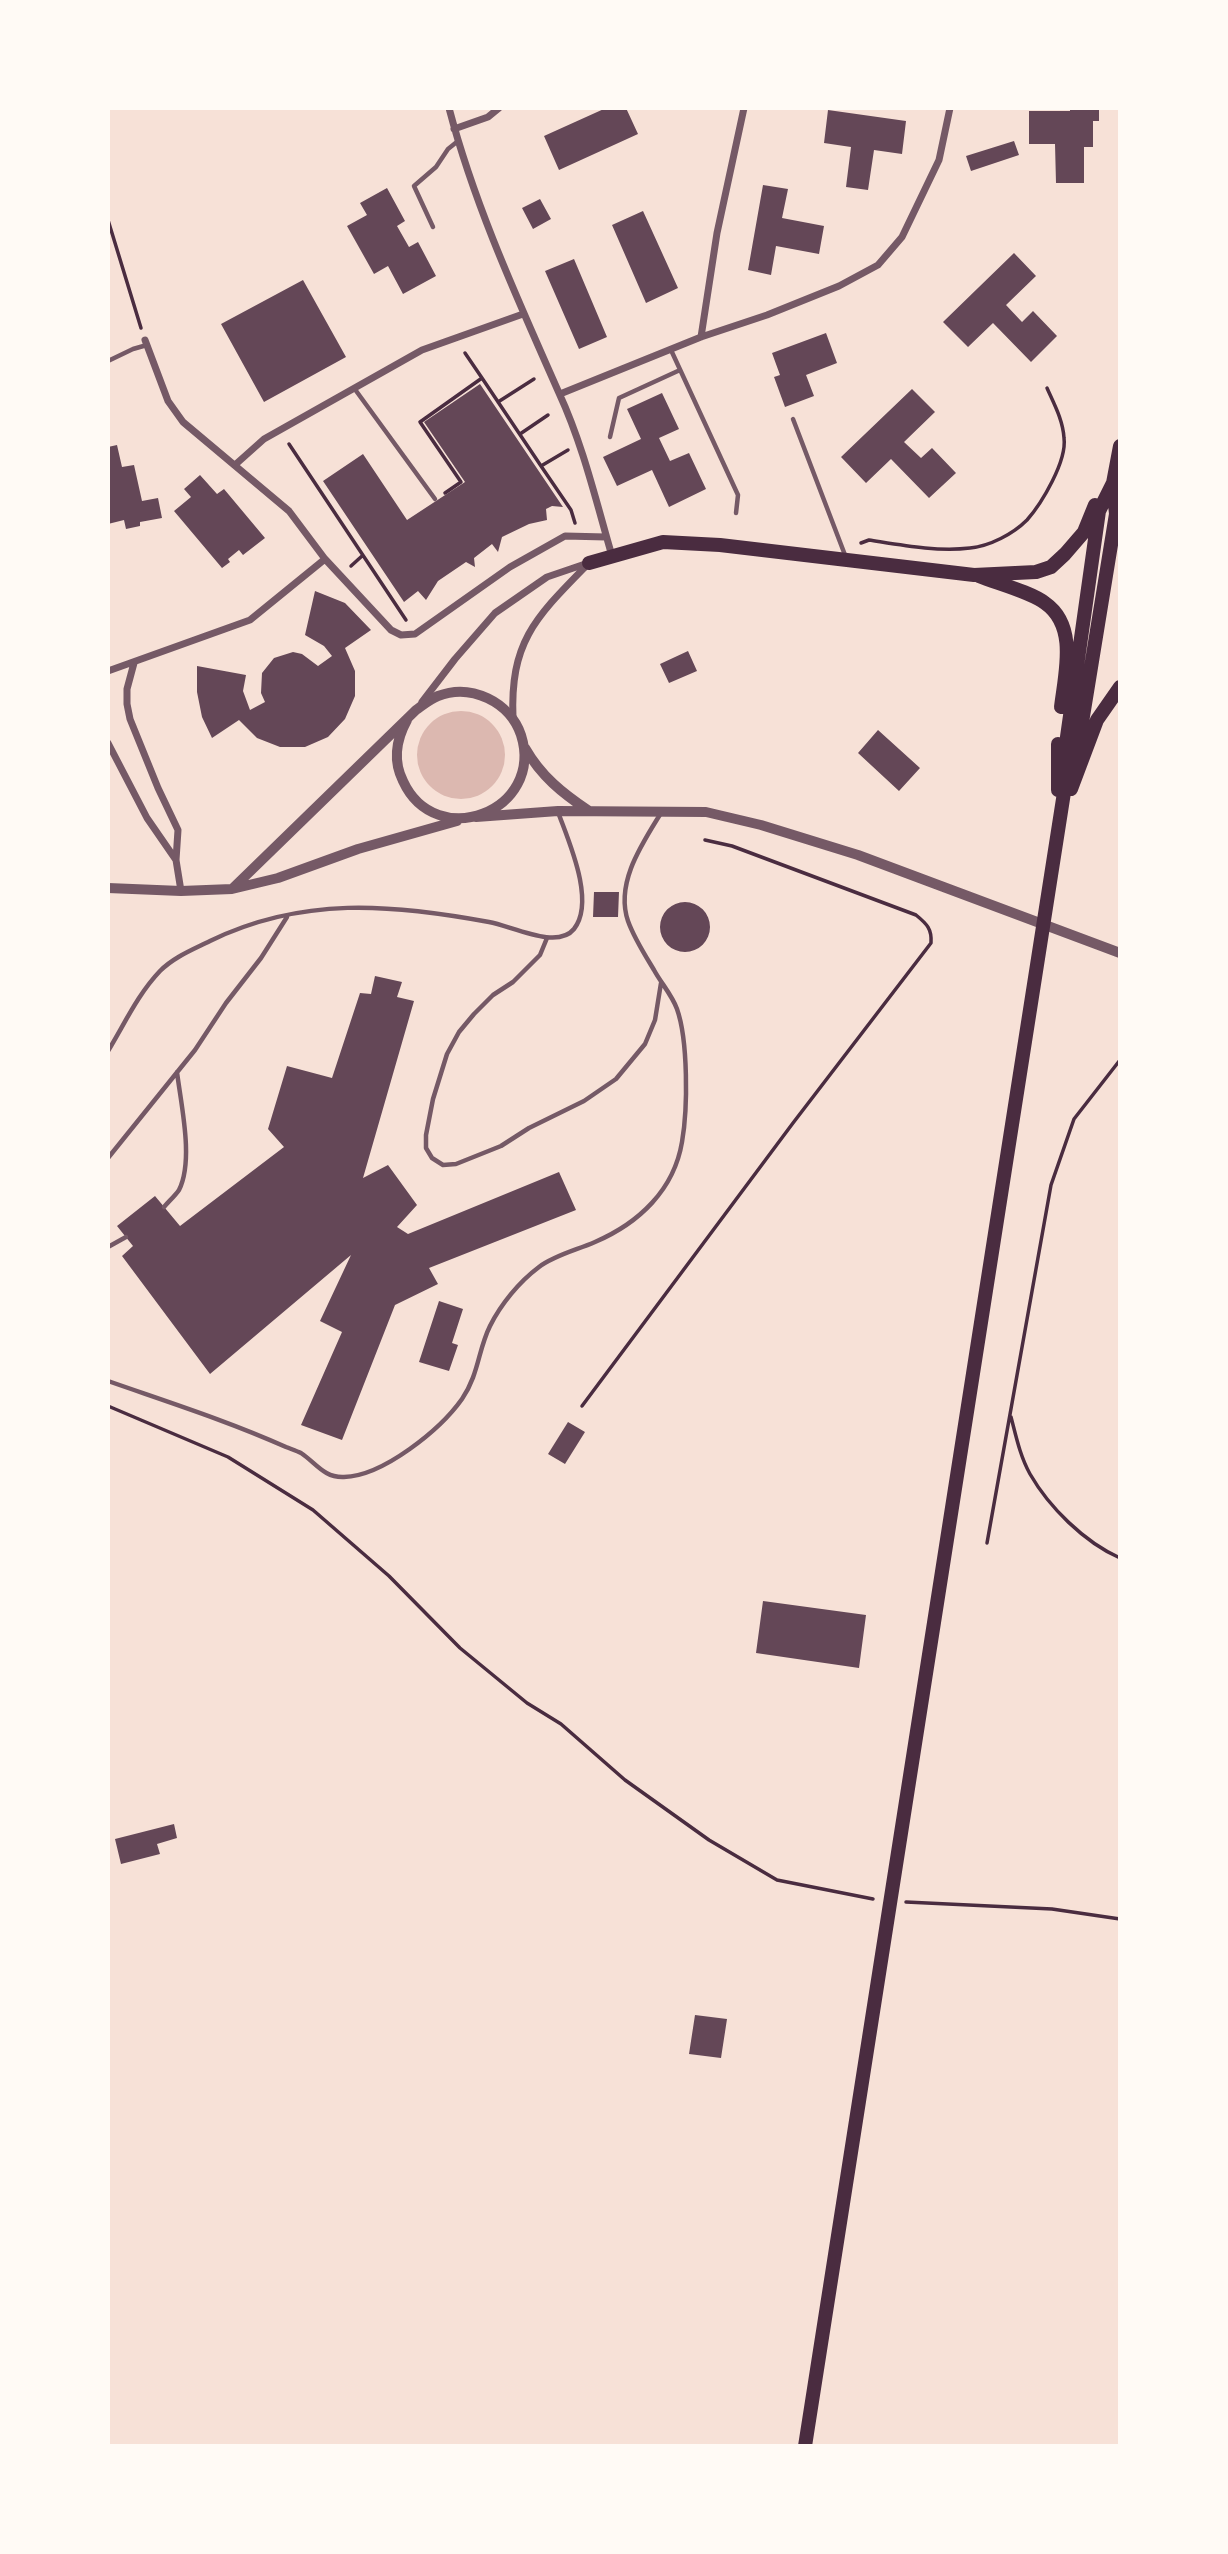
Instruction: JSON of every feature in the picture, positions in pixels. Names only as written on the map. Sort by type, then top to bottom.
[{"type":"main road","points":[[805,2445],[1060,820],[1068,767],[1065,751],[1099,511],[1113,484],[1119,446]]},
{"type":"main road","points":[[589,563],[663,542],[720,545],[974,575],[1036,572],[1051,567],[1084,532],[1119,446]]},
{"type":"main road","points":[[974,575],[1044,601],[1053,610],[1065,633],[1067,647],[1057,755],[1060,820]]},
{"type":"main road","points":[[1060,820],[1097,720],[1119,687]]},
{"type":"street","points":[[449,108],[499,258],[560,394],[579,445],[611,556]]},
{"type":"street","points":[[454,129],[488,117],[499,108]]},
{"type":"street","points":[[701,337],[718,233],[744,108]]},
{"type":"street","points":[[560,394],[701,337],[839,286],[877,265],[902,237],[939,160],[950,108]]},
{"type":"street","points":[[236,464],[264,439],[422,350],[523,314]]},
{"type":"street","points":[[146,342],[168,401],[183,422],[289,511],[325,559],[391,630],[401,635],[415,634],[510,567],[565,536],[606,537]]},
{"type":"street","points":[[108,671],[250,620],[325,559]]},
{"type":"street","points":[[232,889],[327,794],[407,720],[495,613],[547,577],[589,563]]},
{"type":"street","points":[[513,720],[515,668],[525,639],[561,591],[589,563]]},
{"type":"street","points":[[134,663],[127,689],[130,719],[178,830],[176,860],[181,891]]},
{"type":"street","points":[[416,710],[439,695],[467,692],[501,706],[513,720],[523,746],[536,767],[548,781],[589,811]]},
{"type":"street","points":[[407,720],[401,732],[397,752],[400,773],[409,792],[415,800],[433,812],[463,819]]},
{"type":"street","points":[[108,743],[147,818],[176,860]]},
{"type":"street","points":[[476,817],[502,804],[514,790],[522,774],[523,746]]},
{"type":"street","points":[[108,888],[181,891],[232,889],[278,878],[358,849],[476,817],[558,811],[706,812],[761,825],[859,855],[1119,953]]},
{"type":"lane","points":[[433,227],[414,186],[436,167],[448,149],[458,141]]},
{"type":"lane","points":[[108,361],[146,342]]},
{"type":"lane","points":[[670,349],[738,495],[736,513]]},
{"type":"lane","points":[[610,436],[620,398],[680,370]]},
{"type":"lane","points":[[353,387],[435,499]]},
{"type":"lane","points":[[793,419],[846,559]]},
{"type":"lane","points":[[108,1381],[205,1413],[301,1453],[324,1474],[344,1477],[371,1471],[428,1434],[461,1400],[477,1370],[489,1327],[514,1290],[541,1266],[599,1240],[629,1222],[654,1202],[674,1174],[682,1142],[685,1108],[683,1037],[676,1008],[629,926],[625,910],[630,869],[662,810]]},
{"type":"lane","points":[[108,1051],[141,993],[161,970],[179,956],[259,920],[337,907],[426,910],[505,925],[547,938],[561,937],[574,929],[580,914],[582,894],[579,873],[558,811]]},
{"type":"lane","points":[[108,1158],[177,1072],[261,958],[288,916]]},
{"type":"lane","points":[[547,938],[540,955],[513,982],[474,1014],[459,1032],[447,1054],[433,1099],[426,1135],[426,1148],[432,1158],[443,1165],[456,1164],[485,1154],[528,1128],[584,1101],[616,1079],[645,1044],[655,1020],[661,982]]},
{"type":"lane","points":[[164,1207],[178,1191],[186,1154],[177,1072]]},
{"type":"lane","points":[[108,1247],[126,1237]]},
{"type":"path","points":[[108,220],[146,342]]},
{"type":"path","points":[[465,353],[570,510],[579,536]]},
{"type":"path","points":[[435,499],[461,482],[420,422],[482,378]]},
{"type":"path","points":[[498,402],[534,379]]},
{"type":"path","points":[[846,559],[853,545],[869,540],[936,548],[972,548],[1002,539],[1027,520],[1060,464],[1065,440],[1059,416],[1047,388]]},
{"type":"path","points":[[520,434],[548,415]]},
{"type":"path","points":[[289,444],[415,634]]},
{"type":"path","points":[[541,466],[579,445]]},
{"type":"path","points":[[582,1406],[793,1122],[932,943],[932,932],[916,915],[759,855],[705,841]]},
{"type":"path","points":[[987,1543],[1044,1219],[1060,1153],[1073,1118],[1119,1060]]},
{"type":"path","points":[[108,1406],[228,1457],[313,1510],[389,1576],[460,1648],[527,1703],[561,1724],[625,1780],[709,1840],[777,1880],[879,1900]]},
{"type":"path","points":[[1011,1415],[1018,1446],[1030,1473],[1047,1498],[1074,1527],[1119,1558]]},
{"type":"path","points":[[904,1902],[1052,1909],[1119,1919]]},
{"type":"shaded area","points":[[461,711],[478,715],[492,724],[501,738],[505,755],[501,772],[492,786],[478,795],[461,799],[444,795],[430,786],[421,772],[417,755],[421,738],[430,724],[444,715]]},
{"type":"building","points":[[606,108],[626,108],[638,134],[559,170],[544,136]]},
{"type":"building","points":[[1070,108],[1099,108],[1099,121],[1093,121],[1093,147],[1084,147],[1084,183],[1056,183],[1055,144],[1029,144],[1029,111],[1070,111]]},
{"type":"building","points":[[828,110],[906,121],[902,154],[874,150],[868,190],[846,187],[851,147],[824,143]]},
{"type":"building","points":[[1014,141],[1019,155],[971,171],[966,156]]},
{"type":"building","points":[[763,185],[788,189],[782,218],[824,226],[819,254],[776,246],[771,275],[748,270]]},
{"type":"building","points":[[387,188],[405,221],[397,226],[409,247],[418,242],[436,276],[403,294],[388,266],[374,274],[347,226],[367,215],[360,203]]},
{"type":"building","points":[[540,199],[551,219],[533,229],[522,208]]},
{"type":"building","points":[[643,211],[678,288],[646,303],[612,225]]},
{"type":"building","points":[[1014,253],[1036,276],[1006,305],[1022,322],[1033,311],[1057,336],[1031,362],[993,323],[968,347],[943,322]]},
{"type":"building","points":[[574,259],[607,337],[579,349],[545,271]]},
{"type":"building","points":[[303,280],[346,357],[264,402],[221,324]]},
{"type":"building","points":[[826,333],[837,363],[806,375],[814,396],[785,407],[774,377],[780,375],[772,353]]},
{"type":"building","points":[[480,384],[563,507],[552,506],[546,509],[547,520],[529,524],[502,537],[498,552],[492,544],[474,558],[475,567],[466,562],[438,581],[426,600],[418,591],[404,602],[323,481],[363,454],[407,520],[465,482],[424,422]]},
{"type":"building","points":[[912,389],[935,412],[904,442],[921,458],[932,448],[956,473],[929,498],[891,459],[866,483],[841,457]]},
{"type":"building","points":[[662,393],[679,429],[659,438],[670,461],[689,453],[706,489],[669,507],[652,470],[617,486],[603,457],[641,439],[627,409]]},
{"type":"building","points":[[117,445],[122,467],[134,465],[142,501],[158,498],[162,518],[140,522],[140,526],[126,529],[124,520],[108,524],[108,447]]},
{"type":"building","points":[[200,475],[217,494],[224,489],[265,538],[243,555],[239,550],[222,568],[174,511],[191,497],[184,489]]},
{"type":"building","points":[[315,591],[345,603],[371,630],[345,648],[355,671],[355,696],[345,719],[328,737],[305,747],[280,747],[257,738],[239,720],[212,738],[202,717],[197,692],[197,666],[246,675],[243,691],[250,710],[265,702],[261,693],[262,673],[274,658],[293,652],[302,654],[318,666],[332,656],[324,646],[305,635]]},
{"type":"building","points":[[688,651],[697,671],[669,683],[660,664]]},
{"type":"building","points":[[878,730],[920,768],[899,791],[858,753]]},
{"type":"building","points":[[594,892],[619,892],[618,917],[593,917]]},
{"type":"building","points":[[685,902],[703,909],[710,927],[703,945],[685,952],[667,945],[660,927],[667,909]]},
{"type":"building","points":[[375,976],[402,982],[397,997],[414,1001],[363,1178],[388,1165],[417,1205],[397,1227],[408,1234],[559,1172],[576,1210],[429,1268],[438,1284],[395,1305],[342,1440],[301,1425],[342,1332],[320,1321],[351,1255],[210,1374],[122,1256],[133,1246],[117,1226],[155,1196],[180,1226],[284,1147],[268,1129],[287,1066],[332,1078],[360,993],[371,994]]},
{"type":"building","points":[[439,1301],[463,1309],[452,1343],[458,1345],[449,1371],[419,1362]]},
{"type":"building","points":[[568,1422],[585,1432],[565,1464],[548,1454]]},
{"type":"building","points":[[763,1601],[866,1615],[859,1668],[756,1653]]},
{"type":"building","points":[[174,1824],[177,1838],[157,1844],[160,1854],[121,1864],[115,1839]]},
{"type":"building","points":[[695,2015],[727,2019],[721,2058],[689,2054]]}]
